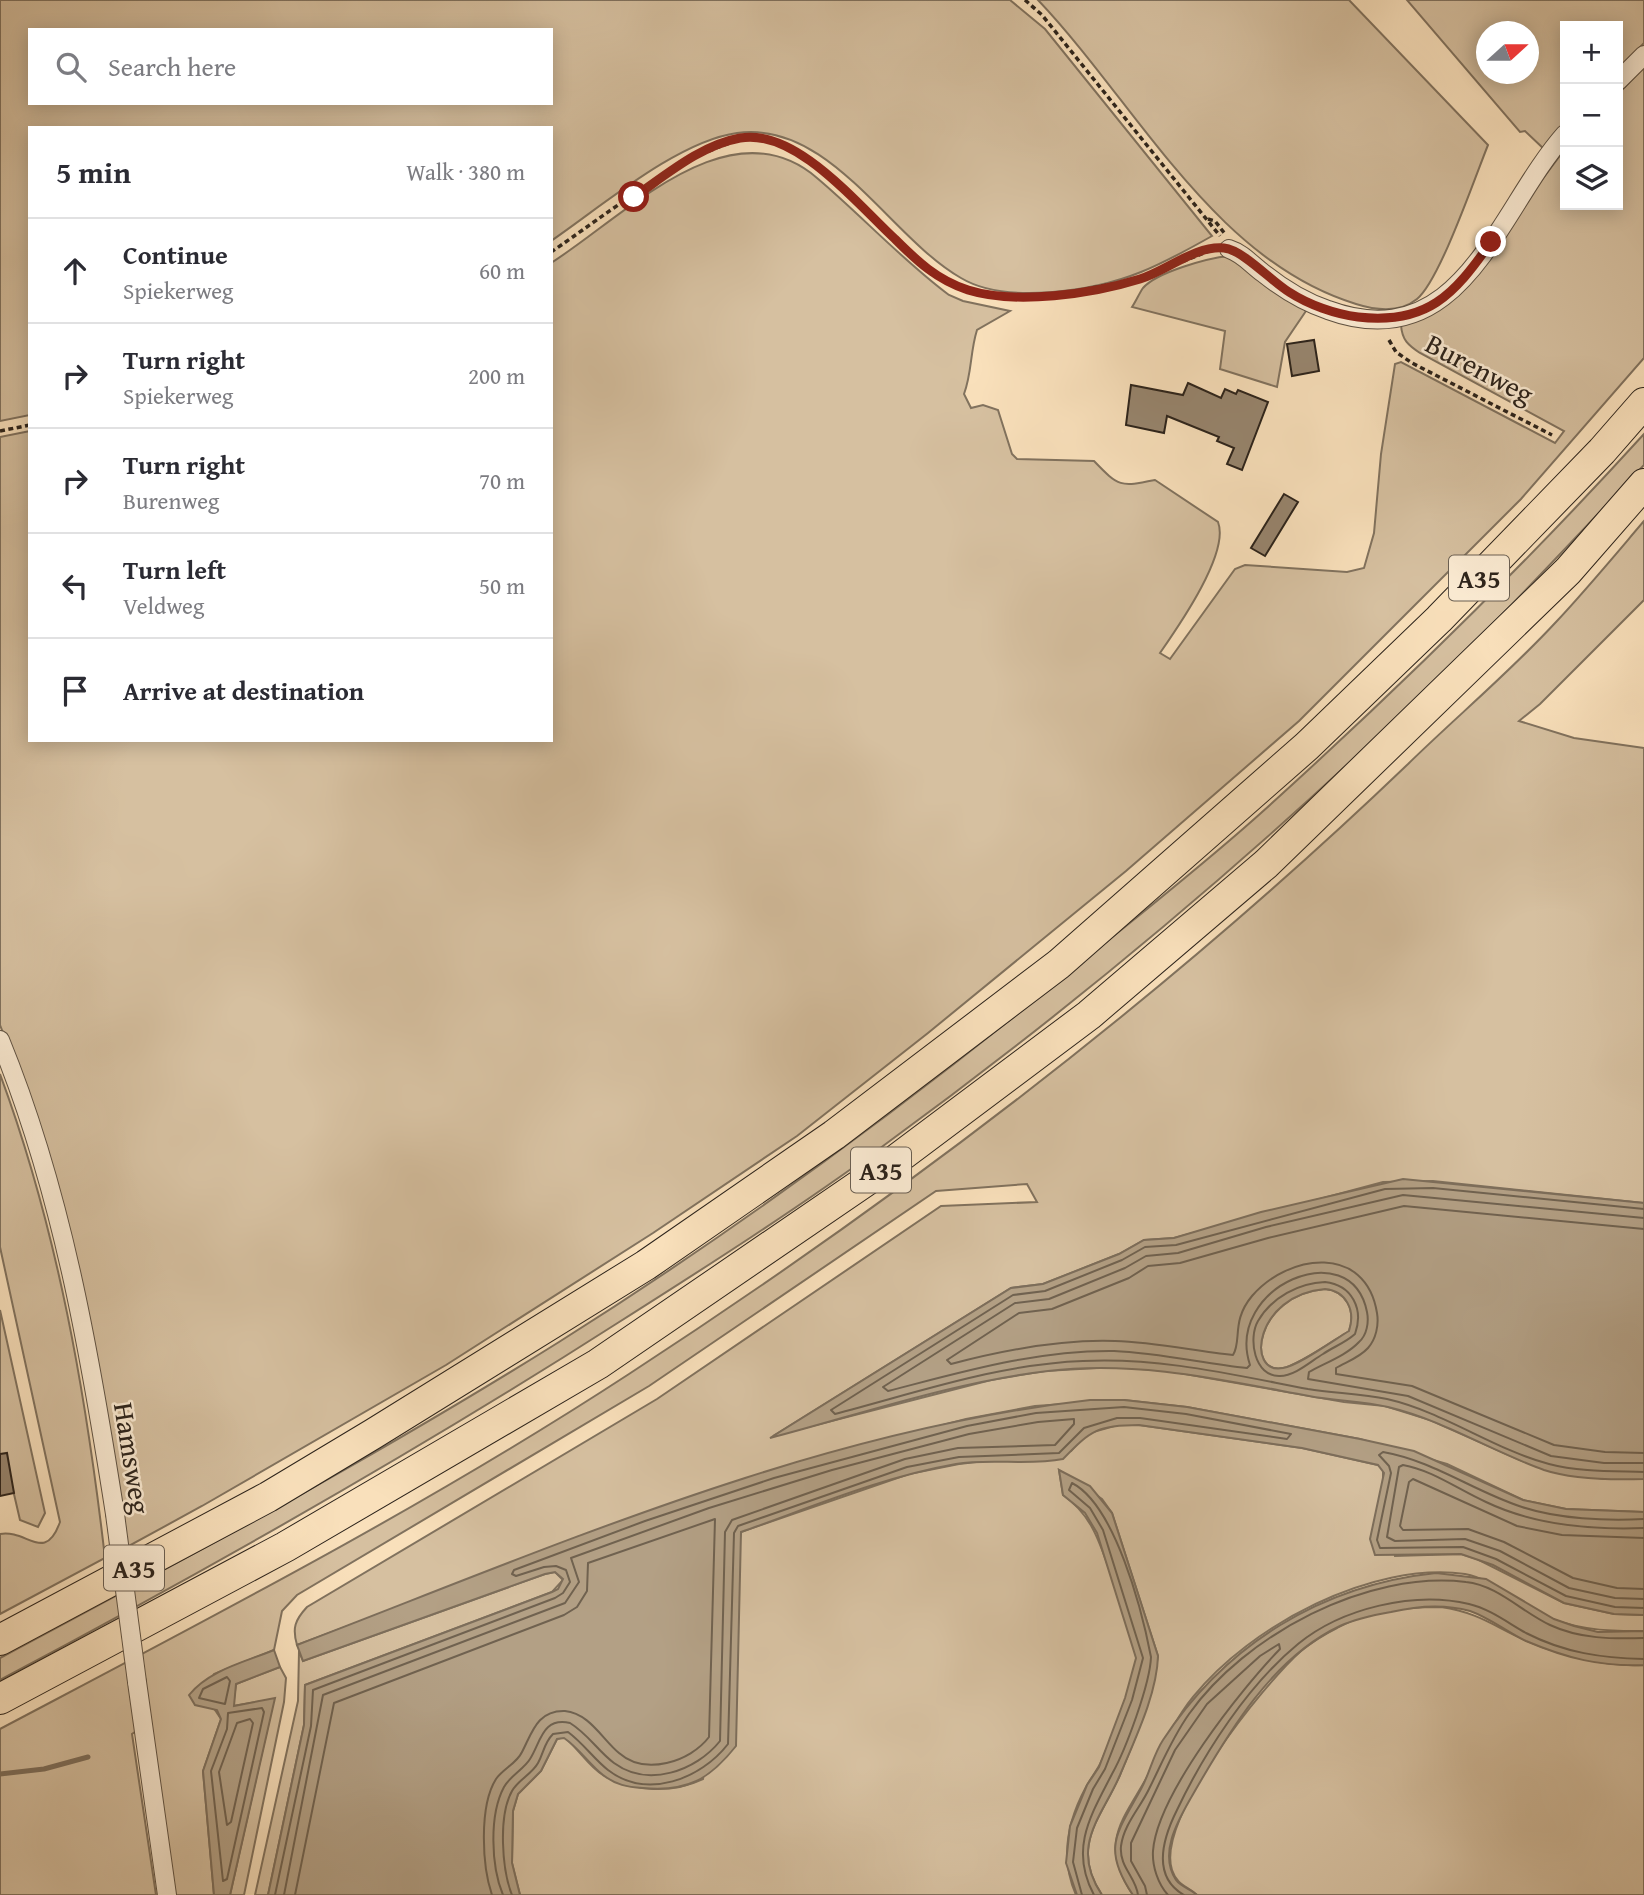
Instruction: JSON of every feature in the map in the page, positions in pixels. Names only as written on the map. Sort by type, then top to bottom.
[{"type":"highway","name":"A35","points":[[0,1640],[268,1497],[361,1441],[646,1265],[834,1135],[1059,964],[1307,746],[1438,619],[1602,451],[1644,403]]},
{"type":"highway","name":"A35","points":[[0,1699],[285,1547],[598,1364],[889,1165],[1089,1015],[1266,864],[1568,571],[1644,484]]},
{"type":"street","points":[[1623,75],[1644,55]]},
{"type":"street","points":[[1228,247],[1290,293],[1345,315],[1390,320],[1424,310],[1447,296],[1466,277],[1539,167],[1560,140]]},
{"type":"street","name":"Hamsweg","points":[[0,1040],[37,1142],[86,1337],[115,1514],[167,1895]]},
{"type":"path","points":[[1025,0],[1042,15],[1228,247]]},
{"type":"path","points":[[553,251],[674,169],[712,148],[741,138],[765,138],[785,145],[821,169],[931,274],[967,289],[988,294],[1035,299],[1079,291],[1139,279],[1210,249],[1228,247]]},
{"type":"path","name":"Burenweg","points":[[1389,340],[1396,352],[1412,363],[1552,435]]},
{"type":"path","points":[[0,431],[28,425]]},
{"type":"shaded area","points":[[0,0],[1010,0],[1045,29],[1212,236],[1150,268],[1099,285],[1050,292],[1001,291],[961,278],[909,236],[830,162],[801,144],[770,134],[737,133],[690,148],[641,177],[553,240],[553,126],[28,126],[28,415],[0,421]]},
{"type":"shaded area","points":[[1038,0],[1349,0],[1488,145],[1446,250],[1426,288],[1417,299],[1403,307],[1379,309],[1363,306],[1306,283],[1260,253],[1219,216],[1180,174]]},
{"type":"shaded area","points":[[1407,0],[1644,0],[1644,43],[1623,66],[1623,21],[1560,21],[1560,133],[1545,150],[1525,131],[1520,132],[1479,84],[1539,84],[1539,21],[1476,21],[1476,81]]},
{"type":"shaded area","points":[[1644,67],[1644,358],[1521,499],[1299,721],[1126,871],[797,1136],[653,1233],[446,1365],[127,1547],[22,1081],[0,1025],[0,437],[28,431],[28,742],[553,742],[553,262],[679,175],[714,160],[749,153],[784,158],[817,178],[949,295],[963,301],[1010,311],[977,330],[964,394],[971,408],[983,405],[998,410],[1012,454],[1017,459],[1094,461],[1109,476],[1121,483],[1134,484],[1155,480],[1218,522],[1220,535],[1210,570],[1160,653],[1170,659],[1235,569],[1245,565],[1347,572],[1364,568],[1374,533],[1381,454],[1395,364],[1401,362],[1555,443],[1564,431],[1420,353],[1406,342],[1401,325],[1441,308],[1457,295],[1484,262],[1560,156],[1560,210],[1623,210],[1623,89]]},
{"type":"shaded area","points":[[1229,256],[1281,295],[1308,308],[1285,342],[1277,387],[1220,369],[1225,331],[1132,307],[1143,288],[1159,277],[1196,263]]},
{"type":"shaded area","points":[[1644,434],[1644,465],[1431,686],[1275,830],[1148,940],[950,1096],[784,1215],[465,1418],[156,1596],[0,1680],[0,1658],[282,1505],[559,1342],[693,1254],[889,1114],[1015,1016],[1261,813],[1457,628]]},
{"type":"shaded area","points":[[1644,521],[1644,600],[1540,704],[1519,721],[1574,738],[1644,748],[1644,1203],[1433,1181],[1383,1182],[1174,1238],[1144,1240],[1119,1254],[1043,1284],[1011,1288],[773,1436],[991,1380],[1045,1371],[1114,1367],[1168,1371],[1344,1402],[1385,1406],[1430,1420],[1522,1461],[1603,1479],[1644,1479],[1644,1512],[1566,1509],[1523,1500],[1447,1464],[1360,1439],[1187,1407],[1124,1400],[1035,1406],[966,1419],[828,1455],[704,1493],[297,1645],[296,1624],[307,1607],[657,1399],[941,1206],[1037,1202],[1027,1184],[936,1191],[649,1386],[297,1595],[282,1611],[274,1650],[214,1674],[196,1705],[213,1707],[221,1719],[203,1771],[214,1895],[174,1895],[151,1721],[132,1734],[156,1895],[0,1895],[0,1729],[318,1559],[553,1423],[732,1305],[934,1162],[1129,1011],[1316,850],[1538,641]]},
{"type":"shaded area","points":[[0,1074],[20,1133],[54,1253],[79,1374],[105,1558],[0,1614],[0,1534],[42,1543],[54,1534],[60,1522],[0,1247]]},
{"type":"shaded area","points":[[1325,1289],[1339,1293],[1348,1303],[1351,1316],[1349,1331],[1298,1363],[1283,1368],[1271,1367],[1264,1359],[1261,1348],[1271,1318],[1284,1305],[1302,1294]]},
{"type":"shaded area","points":[[0,1310],[45,1513],[38,1527],[20,1520],[7,1464],[0,1463]]},
{"type":"shaded area","points":[[1118,1425],[1139,1425],[1302,1448],[1378,1465],[1383,1470],[1395,1556],[1461,1554],[1477,1559],[1564,1603],[1614,1614],[1644,1615],[1644,1631],[1599,1630],[1566,1624],[1486,1581],[1465,1574],[1429,1573],[1391,1578],[1353,1588],[1316,1604],[1280,1623],[1246,1646],[1217,1671],[1187,1705],[1119,1829],[1116,1858],[1133,1895],[1102,1895],[1088,1861],[1088,1847],[1148,1702],[1158,1656],[1112,1513],[1102,1499],[1059,1470],[1063,1495],[1081,1511],[1099,1541],[1127,1619],[1136,1654],[1134,1676],[1121,1715],[1100,1764],[1079,1800],[1070,1827],[1068,1868],[1076,1895],[520,1895],[512,1863],[513,1811],[518,1794],[541,1771],[557,1739],[564,1737],[598,1772],[628,1785],[666,1789],[703,1779],[741,1532],[909,1474],[959,1464],[1071,1451],[1086,1434]]},
{"type":"shaded area","points":[[555,1572],[563,1580],[552,1592],[305,1685],[304,1725],[268,1895],[255,1895],[298,1701],[299,1651],[303,1661]]},
{"type":"shaded area","points":[[1441,1607],[1476,1616],[1527,1641],[1569,1656],[1615,1664],[1644,1665],[1644,1895],[1197,1895],[1179,1882],[1172,1870],[1171,1847],[1180,1819],[1216,1754],[1239,1721],[1284,1668],[1310,1644],[1349,1622],[1388,1611]]},
{"type":"shaded area","points":[[280,1667],[286,1678],[284,1702],[244,1895],[230,1895],[274,1699],[233,1706],[236,1684]]},
{"type":"water","points":[[1403,1179],[1644,1203],[1644,1479],[1594,1479],[1544,1470],[1448,1428],[1388,1407],[1319,1398],[1179,1373],[1114,1368],[1048,1371],[978,1383],[770,1438],[1011,1288],[1043,1284],[1119,1254],[1144,1240],[1174,1238],[1261,1212]],"holes":[[[1325,1289],[1339,1293],[1348,1303],[1351,1316],[1349,1331],[1298,1363],[1283,1368],[1271,1367],[1264,1359],[1261,1348],[1271,1318],[1284,1305],[1302,1294]]]},
{"type":"water","points":[[1090,1400],[1124,1400],[1187,1407],[1360,1439],[1414,1451],[1523,1500],[1566,1509],[1644,1512],[1644,1615],[1614,1614],[1564,1603],[1493,1565],[1461,1554],[1375,1555],[1370,1539],[1384,1473],[1378,1465],[1302,1448],[1139,1425],[1104,1428],[1081,1441],[1063,1459],[1036,1462],[969,1462],[928,1470],[847,1494],[741,1532],[736,1746],[716,1767],[696,1781],[659,1789],[632,1787],[612,1781],[564,1738],[557,1739],[541,1771],[518,1794],[513,1811],[512,1863],[520,1895],[268,1895],[304,1725],[305,1685],[552,1592],[558,1589],[563,1579],[555,1572],[545,1574],[303,1661],[297,1645],[588,1533],[686,1497],[786,1465],[987,1415]]},
{"type":"water","points":[[1059,1470],[1090,1486],[1112,1513],[1158,1656],[1154,1686],[1144,1716],[1120,1775],[1092,1832],[1088,1847],[1088,1861],[1102,1895],[1077,1895],[1066,1863],[1070,1826],[1087,1785],[1099,1767],[1125,1698],[1136,1658],[1097,1533],[1085,1513],[1063,1495]]},
{"type":"water","points":[[1436,1573],[1486,1579],[1554,1619],[1574,1626],[1598,1632],[1644,1631],[1644,1665],[1598,1663],[1570,1657],[1526,1641],[1470,1611],[1451,1607],[1401,1610],[1340,1626],[1293,1657],[1254,1699],[1221,1747],[1181,1815],[1172,1836],[1169,1859],[1171,1870],[1178,1882],[1197,1895],[1133,1895],[1117,1865],[1115,1852],[1119,1829],[1163,1740],[1188,1706],[1216,1675],[1247,1648],[1280,1625],[1316,1606],[1354,1591],[1394,1580]]},
{"type":"water","points":[[274,1650],[280,1667],[236,1684],[234,1706],[275,1698],[230,1895],[214,1895],[203,1771],[221,1719],[217,1710],[195,1705],[189,1695],[197,1686],[217,1673]]},
{"type":"building","points":[[1314,340],[1319,371],[1292,376],[1287,344]]},
{"type":"building","points":[[1188,383],[1221,398],[1225,389],[1236,394],[1238,390],[1268,402],[1242,470],[1227,464],[1234,448],[1217,441],[1219,437],[1167,416],[1164,433],[1126,425],[1131,385],[1183,395]]},
{"type":"building","points":[[1284,494],[1298,502],[1265,556],[1251,548]]},
{"type":"building","points":[[7,1453],[14,1493],[0,1496],[0,1454]]},
{"type":"waterway","points":[[0,1774],[44,1769],[88,1757]]},
{"type":"route","points":[[634,197],[674,169],[712,148],[741,138],[765,138],[785,145],[821,169],[931,274],[967,289],[1035,299],[1139,279],[1210,249],[1225,248],[1236,251],[1290,293],[1328,310],[1345,315],[1390,320],[1413,315],[1447,296],[1466,277],[1491,242]]}]
